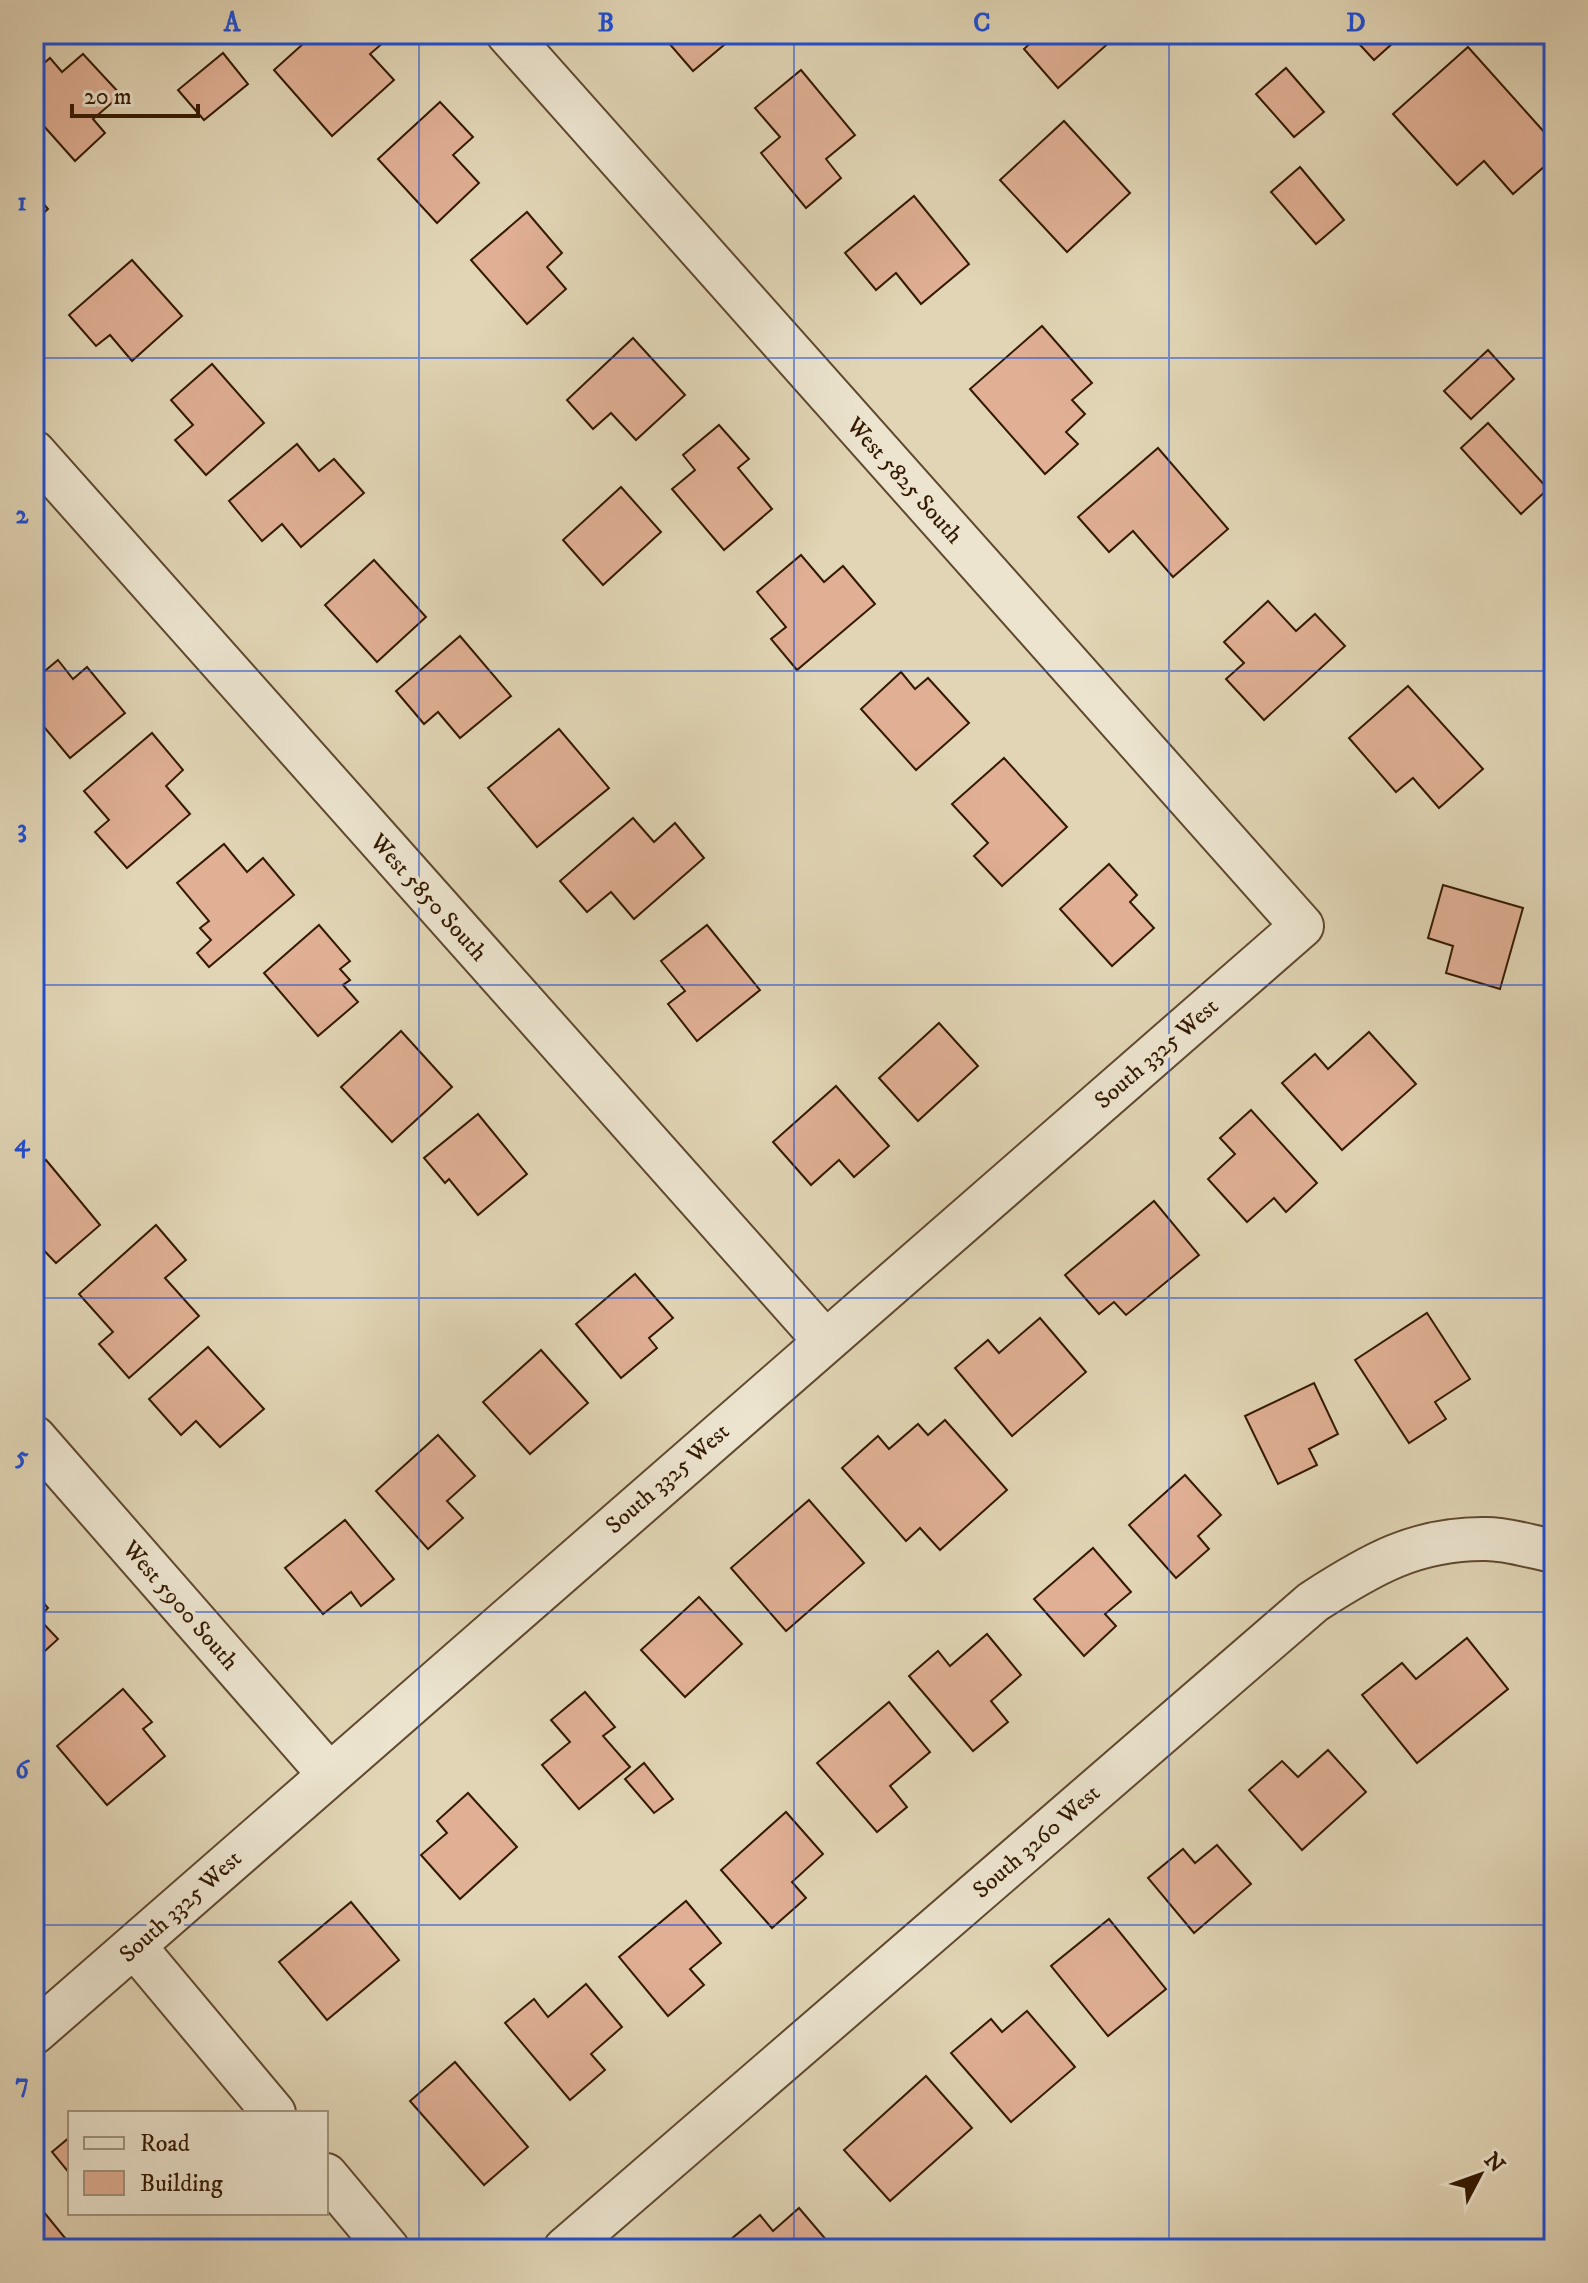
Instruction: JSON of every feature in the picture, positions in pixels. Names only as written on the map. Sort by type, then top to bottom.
[{"type":"street","name":"West 5825 South","points":[[508,34],[1302,926]]},
{"type":"street","name":"West 5850 South","points":[[34,452],[825,1341]]},
{"type":"street","name":"South 3325 West","points":[[34,2033],[135,1947],[328,1773],[1302,926]]},
{"type":"street","name":"West 5900 South","points":[[34,1437],[328,1773]]},
{"type":"street","name":"South 3260 West","points":[[565,2249],[1313,1602],[1368,1567],[1426,1543],[1488,1539],[1554,1551]]},
{"type":"street","points":[[135,1947],[272,2111]]},
{"type":"street","points":[[328,2177],[388,2249]]},
{"type":"building","points":[[314,34],[377,34],[384,42],[370,54],[394,80],[332,136],[274,70]]},
{"type":"building","points":[[661,34],[737,34],[693,71]]},
{"type":"building","points":[[1040,34],[1106,34],[1112,40],[1058,88],[1024,49]]},
{"type":"building","points":[[1350,34],[1403,34],[1374,60]]},
{"type":"building","points":[[1468,47],[1554,143],[1554,158],[1513,194],[1484,161],[1457,185],[1393,114]]},
{"type":"building","points":[[223,53],[248,84],[204,120],[178,90]]},
{"type":"building","points":[[83,54],[121,95],[93,119],[105,133],[75,161],[34,115],[34,72],[50,58],[62,72]]},
{"type":"building","points":[[1286,68],[1324,112],[1294,137],[1256,94]]},
{"type":"building","points":[[801,70],[855,135],[826,159],[841,178],[806,208],[761,153],[780,137],[755,108]]},
{"type":"building","points":[[440,102],[473,137],[453,155],[479,183],[437,223],[378,159]]},
{"type":"building","points":[[1064,121],[1130,193],[1067,252],[1000,180]]},
{"type":"building","points":[[1300,167],[1344,220],[1316,244],[1271,192]]},
{"type":"building","points":[[34,193],[48,209],[34,222]]},
{"type":"building","points":[[914,196],[969,264],[921,304],[896,273],[876,290],[845,253]]},
{"type":"building","points":[[527,212],[562,253],[547,267],[566,289],[527,324],[471,260]]},
{"type":"building","points":[[132,260],[182,316],[132,361],[110,335],[96,346],[69,315]]},
{"type":"building","points":[[1042,326],[1092,383],[1072,400],[1085,414],[1066,432],[1078,444],[1045,474],[970,389]]},
{"type":"building","points":[[633,338],[685,395],[636,440],[611,413],[593,429],[567,400]]},
{"type":"building","points":[[1488,350],[1514,379],[1471,419],[1444,391]]},
{"type":"building","points":[[212,364],[264,423],[206,475],[175,440],[193,425],[171,400]]},
{"type":"building","points":[[1488,423],[1548,489],[1521,514],[1461,448]]},
{"type":"building","points":[[719,425],[749,459],[738,468],[772,509],[724,550],[672,489],[695,470],[683,455]]},
{"type":"building","points":[[297,444],[319,471],[334,459],[364,493],[301,547],[282,524],[262,541],[229,501]]},
{"type":"building","points":[[1158,448],[1228,529],[1173,577],[1133,531],[1109,552],[1078,517]]},
{"type":"building","points":[[621,487],[661,532],[603,585],[563,540]]},
{"type":"building","points":[[801,555],[824,582],[843,566],[875,604],[797,670],[771,639],[786,627],[757,592]]},
{"type":"building","points":[[374,560],[426,617],[377,662],[325,605]]},
{"type":"building","points":[[1268,601],[1296,631],[1315,614],[1345,646],[1264,720],[1226,679],[1244,663],[1224,642]]},
{"type":"building","points":[[460,636],[511,696],[460,738],[438,712],[424,724],[396,691]]},
{"type":"building","points":[[58,660],[73,679],[87,667],[125,713],[70,758],[34,715],[34,680]]},
{"type":"building","points":[[901,672],[915,689],[928,678],[969,723],[916,770],[861,709]]},
{"type":"building","points":[[1408,686],[1483,769],[1439,808],[1413,778],[1396,792],[1349,738]]},
{"type":"building","points":[[559,729],[609,788],[537,847],[488,788]]},
{"type":"building","points":[[152,733],[183,770],[166,786],[190,814],[127,868],[95,832],[109,820],[84,791]]},
{"type":"building","points":[[1004,758],[1067,827],[1002,886],[974,856],[988,843],[952,804]]},
{"type":"building","points":[[633,818],[654,842],[675,823],[704,858],[634,919],[611,892],[587,912],[560,881]]},
{"type":"building","points":[[224,844],[247,872],[263,858],[294,895],[209,967],[197,953],[211,940],[200,928],[209,921],[177,883]]},
{"type":"building","points":[[1109,864],[1137,895],[1130,902],[1154,928],[1112,966],[1060,909]]},
{"type":"building","points":[[1443,885],[1523,908],[1500,989],[1446,973],[1453,946],[1428,938]]},
{"type":"building","points":[[319,925],[350,961],[340,969],[350,980],[343,985],[358,1002],[318,1036],[264,973]]},
{"type":"building","points":[[707,925],[760,990],[697,1041],[668,1004],[685,991],[661,961]]},
{"type":"building","points":[[939,1023],[978,1066],[918,1121],[879,1078]]},
{"type":"building","points":[[401,1031],[452,1087],[392,1142],[341,1087]]},
{"type":"building","points":[[1369,1032],[1416,1084],[1342,1150],[1282,1083],[1315,1054],[1328,1069]]},
{"type":"building","points":[[836,1086],[889,1146],[854,1177],[839,1160],[811,1185],[773,1142]]},
{"type":"building","points":[[1251,1110],[1317,1183],[1286,1212],[1274,1198],[1247,1222],[1208,1179],[1235,1154],[1220,1138]]},
{"type":"building","points":[[478,1114],[527,1174],[478,1215],[449,1179],[445,1183],[424,1158]]},
{"type":"building","points":[[46,1160],[100,1225],[56,1263],[34,1240],[34,1170]]},
{"type":"building","points":[[1154,1201],[1199,1255],[1126,1315],[1114,1302],[1099,1314],[1065,1275]]},
{"type":"building","points":[[156,1225],[186,1260],[165,1278],[199,1316],[129,1378],[99,1344],[113,1332],[79,1294]]},
{"type":"building","points":[[635,1274],[673,1318],[649,1338],[657,1348],[621,1378],[576,1324]]},
{"type":"building","points":[[1427,1313],[1470,1379],[1435,1402],[1446,1419],[1409,1443],[1355,1360]]},
{"type":"building","points":[[1040,1318],[1086,1372],[1012,1436],[955,1368],[988,1340],[999,1353]]},
{"type":"building","points":[[208,1347],[264,1409],[220,1447],[196,1421],[181,1435],[149,1399]]},
{"type":"building","points":[[541,1350],[588,1403],[530,1454],[483,1402]]},
{"type":"building","points":[[1314,1383],[1338,1434],[1309,1449],[1317,1465],[1278,1484],[1245,1416]]},
{"type":"building","points":[[945,1420],[1007,1490],[940,1550],[920,1528],[906,1541],[842,1468],[878,1436],[889,1449],[918,1424],[928,1435]]},
{"type":"building","points":[[438,1435],[475,1476],[447,1501],[463,1518],[428,1549],[376,1491]]},
{"type":"building","points":[[1185,1475],[1221,1515],[1198,1536],[1209,1549],[1176,1578],[1129,1525]]},
{"type":"building","points":[[809,1500],[864,1563],[786,1631],[731,1568]]},
{"type":"building","points":[[345,1520],[394,1579],[361,1606],[351,1592],[323,1614],[285,1568]]},
{"type":"building","points":[[1093,1548],[1131,1592],[1105,1614],[1116,1626],[1084,1656],[1034,1599]]},
{"type":"building","points":[[34,1592],[48,1608],[38,1618],[58,1639],[34,1661]]},
{"type":"building","points":[[699,1597],[742,1644],[685,1697],[641,1650]]},
{"type":"building","points":[[987,1634],[1021,1675],[991,1701],[1008,1722],[973,1751],[909,1676],[938,1651],[950,1666]]},
{"type":"building","points":[[1467,1638],[1508,1689],[1417,1763],[1362,1695],[1402,1663],[1416,1679]]},
{"type":"building","points":[[123,1689],[152,1722],[143,1729],[165,1756],[107,1805],[57,1746]]},
{"type":"building","points":[[585,1692],[615,1727],[603,1736],[630,1767],[579,1809],[542,1765],[570,1742],[551,1720]]},
{"type":"building","points":[[889,1702],[930,1752],[890,1786],[907,1807],[877,1832],[817,1763]]},
{"type":"building","points":[[1328,1750],[1366,1792],[1302,1850],[1249,1790],[1282,1761],[1298,1777]]},
{"type":"building","points":[[644,1763],[673,1799],[654,1813],[625,1779]]},
{"type":"building","points":[[468,1793],[517,1847],[460,1899],[421,1855],[447,1833],[437,1821]]},
{"type":"building","points":[[786,1812],[823,1854],[792,1882],[806,1898],[772,1928],[721,1870]]},
{"type":"building","points":[[1217,1845],[1251,1884],[1194,1933],[1148,1878],[1183,1849],[1195,1863]]},
{"type":"building","points":[[686,1901],[721,1943],[690,1969],[704,1985],[668,2016],[619,1957]]},
{"type":"building","points":[[351,1902],[399,1960],[327,2020],[279,1962]]},
{"type":"building","points":[[1109,1919],[1166,1989],[1108,2036],[1051,1966]]},
{"type":"building","points":[[586,1984],[622,2027],[591,2054],[605,2070],[570,2100],[505,2023],[534,1999],[548,2017]]},
{"type":"building","points":[[1027,2011],[1075,2067],[1011,2122],[951,2053],[991,2019],[1002,2032]]},
{"type":"building","points":[[455,2062],[528,2147],[484,2185],[410,2101]]},
{"type":"building","points":[[926,2076],[972,2128],[890,2201],[844,2150]]},
{"type":"building","points":[[68,2139],[68,2172],[52,2152]]},
{"type":"building","points":[[34,2200],[74,2249],[34,2249]]},
{"type":"building","points":[[799,2208],[834,2249],[727,2249],[724,2245],[760,2215],[773,2231]]}]
